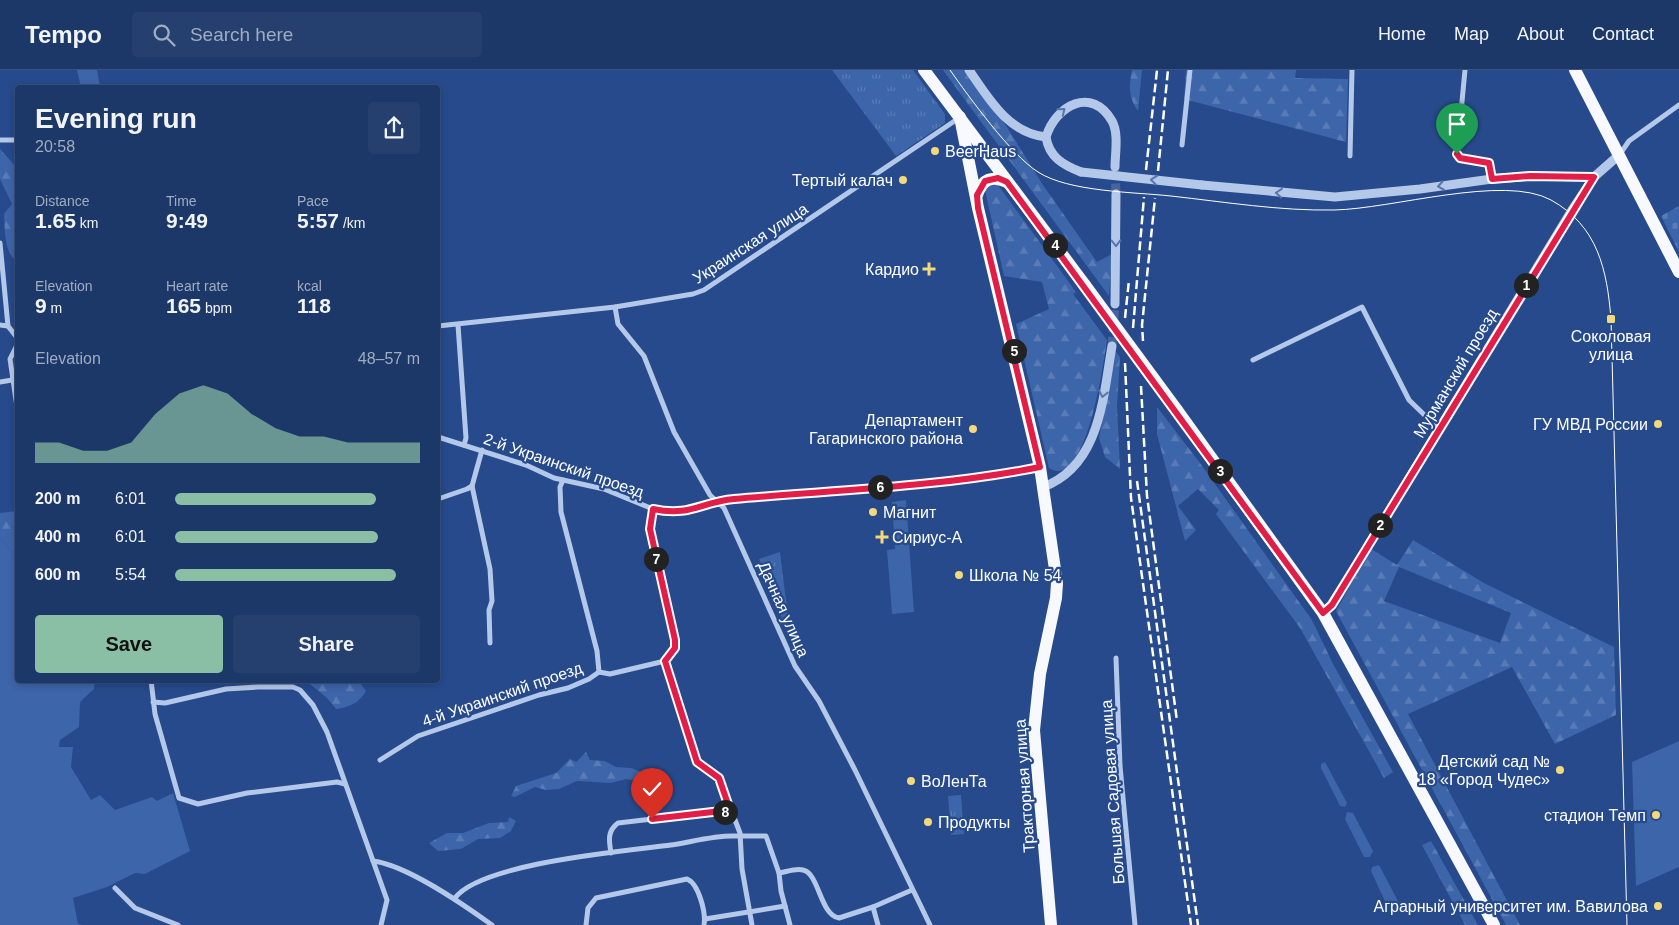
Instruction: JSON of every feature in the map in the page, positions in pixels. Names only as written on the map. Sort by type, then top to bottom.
[{"type":"main road","points":[[924,70],[1177,410],[1323,613],[1494,925]]},
{"type":"main road","points":[[1575,70],[1679,272]]},
{"type":"main road","name":"Тракторная улица","points":[[960,117],[1040,467],[1056,583],[1056,598],[1040,674],[1034,730],[1051,925]]},
{"type":"main road","points":[[977,195],[980,185],[990,178],[998,178],[1007,182]]},
{"type":"street","points":[[969,70],[989,99],[1008,120],[1025,132],[1046,137]]},
{"type":"street","points":[[1182,145],[1190,70]]},
{"type":"street","points":[[1350,156],[1352,70]]},
{"type":"street","points":[[1465,70],[1457,154],[1460,158],[1489,163],[1492,179]]},
{"type":"street","points":[[1115,167],[1113,121],[1097,107],[1079,103],[1070,105],[1056,116],[1046,137],[1052,154],[1061,163],[1081,172],[1335,197],[1530,176],[1594,177]]},
{"type":"street","points":[[1619,155],[1629,141],[1679,106]]},
{"type":"street","name":"Украинская улица","points":[[440,326],[615,306],[693,294],[704,290],[960,117]]},
{"type":"street","points":[[0,140],[15,140]]},
{"type":"street","name":"Мурманский проезд","points":[[1323,613],[1332,605],[1594,177],[1619,155]]},
{"type":"street","points":[[1115,304],[1116,194]]},
{"type":"street","points":[[0,242],[8,326],[15,336]]},
{"type":"street","name":"Дачная улица","points":[[615,306],[618,324],[644,356],[674,432],[710,495],[724,508],[795,666],[819,701],[855,770],[930,925]]},
{"type":"street","points":[[1253,360],[1362,307],[1409,400],[1439,429]]},
{"type":"street","points":[[458,325],[466,438],[464,445]]},
{"type":"street","points":[[0,326],[8,326]]},
{"type":"street","points":[[15,346],[10,354],[15,397]]},
{"type":"street","points":[[1043,487],[1060,481],[1074,468],[1090,442],[1098,415],[1112,346]]},
{"type":"street","points":[[0,382],[12,380]]},
{"type":"street","name":"2-й Украинский проезд","points":[[440,438],[482,450],[563,480],[604,489],[653,509],[670,513],[688,512],[719,502],[911,485],[1040,467]]},
{"type":"street","points":[[482,450],[472,486],[490,569],[492,601],[489,610],[490,643]]},
{"type":"street","points":[[563,480],[560,487],[561,512],[596,651],[599,672]]},
{"type":"street","points":[[440,498],[472,486]]},
{"type":"street","points":[[653,509],[650,529],[675,640],[675,648],[665,661],[697,762],[719,778],[741,837],[742,869],[752,925]]},
{"type":"street","name":"Большая Садовая улица","points":[[1116,658],[1120,766],[1135,925]]},
{"type":"street","name":"4-й Украинский проезд","points":[[380,760],[418,736],[539,695],[568,688],[589,679],[599,672],[610,674],[665,661]]},
{"type":"street","points":[[151,683],[153,702],[179,798],[198,804],[247,794],[337,782],[345,784]]},
{"type":"street","points":[[153,702],[166,703],[226,690],[275,686],[293,687],[300,690],[313,705],[330,740],[387,900],[381,925]]},
{"type":"street","points":[[611,852],[610,834],[612,828],[618,824],[730,810]]},
{"type":"street","points":[[455,898],[459,892],[507,871],[550,861],[732,836],[766,836],[779,873],[790,925]]},
{"type":"street","points":[[373,861],[408,874],[455,898],[492,925]]},
{"type":"street","points":[[779,873],[801,869],[806,871],[834,917],[839,918],[873,907],[912,890]]},
{"type":"street","points":[[586,925],[588,908],[596,898],[687,879],[696,887],[705,922],[785,906]]},
{"type":"street","points":[[115,888],[135,908],[178,925]]},
{"type":"street","points":[[873,907],[878,925]]},
{"type":"green space","points":[[77,70],[97,70],[100,85],[81,85]]},
{"type":"green space","points":[[832,70],[913,70],[945,114],[945,123],[896,156]]},
{"type":"green space","points":[[943,70],[965,70],[1005,124],[1043,185],[1097,262],[1112,254],[1109,296]]},
{"type":"green space","points":[[1132,70],[1142,70],[1138,111],[1132,101],[1130,91]]},
{"type":"green space","points":[[1186,70],[1296,70],[1295,78],[1348,79],[1346,142],[1184,99]]},
{"type":"green space","points":[[0,149],[15,166],[15,258],[8,248],[4,214],[12,204],[0,179]]},
{"type":"green space","points":[[991,183],[998,185],[1076,292],[1073,294],[1107,340],[1091,421],[1083,444],[1073,461],[1062,470],[1049,468],[1016,324],[1049,309],[1042,282],[1004,276],[985,190]]},
{"type":"green space","points":[[1679,206],[1679,252],[1661,216]]},
{"type":"green space","points":[[1115,351],[1120,357],[1117,406],[1120,469],[1105,457],[1099,438]]},
{"type":"green space","points":[[1157,407],[1200,463],[1312,620],[1333,664],[1393,772],[1384,778],[1300,628],[1216,514],[1219,510],[1198,489],[1178,506],[1196,530],[1185,541],[1157,434]]},
{"type":"green space","points":[[906,500],[914,612],[892,614],[887,550],[895,549],[892,502]]},
{"type":"green space","points":[[15,511],[15,554],[0,538],[0,513]]},
{"type":"green space","points":[[0,538],[15,554],[15,683],[95,683],[94,689],[80,702],[79,727],[60,740],[59,747],[73,747],[71,767],[91,800],[100,795],[115,810],[152,797],[157,801],[173,793],[190,851],[145,874],[135,873],[107,887],[73,898],[78,924],[83,925],[0,925]]},
{"type":"green space","points":[[1413,540],[1484,583],[1614,647],[1616,715],[1555,744],[1512,667],[1408,714],[1520,925],[1506,925],[1336,611],[1371,549],[1397,565]],"holes":[[[1399,567],[1511,613],[1500,643],[1384,601]]]},
{"type":"green space","points":[[780,552],[788,617],[782,619],[759,559]]},
{"type":"green space","points":[[309,683],[360,683],[366,691],[354,704],[336,709],[327,698]]},
{"type":"green space","name":"стадион Темп","points":[[1679,741],[1679,867],[1636,886],[1632,762]]},
{"type":"green space","points":[[586,752],[590,760],[605,761],[616,767],[631,768],[646,774],[644,782],[626,779],[611,783],[577,781],[559,789],[546,790],[535,787],[515,797],[511,796],[516,786],[556,773],[570,759],[576,762]]},
{"type":"green space","points":[[1325,762],[1347,803],[1345,807],[1340,806],[1321,768],[1321,764]]},
{"type":"green space","points":[[961,795],[964,834],[951,835],[948,796]]},
{"type":"green space","points":[[1347,812],[1353,813],[1373,851],[1370,857],[1364,857],[1345,819]]},
{"type":"green space","points":[[509,817],[516,821],[511,831],[500,838],[478,839],[461,849],[438,851],[429,843],[447,833],[463,833],[489,823],[508,822]]},
{"type":"green space","points":[[1431,841],[1478,925],[1465,925],[1422,845]]},
{"type":"green space","points":[[1379,865],[1400,905],[1391,911],[1371,871],[1372,867]]},
{"type":"tunnel","points":[[1115,170],[1116,194]]},
{"type":"tunnel","points":[[1112,346],[1115,304]]},
{"type":"tram line","points":[[950,70],[991,125],[1027,164],[1051,179],[1067,184],[1102,190],[1273,208],[1314,210],[1358,208],[1477,191],[1505,190],[1531,193],[1551,200],[1580,223],[1590,236],[1603,267],[1607,283],[1611,319],[1627,925]]},
{"type":"railway","points":[[1146,170],[1157,70]]},
{"type":"railway","points":[[1158,171],[1168,70]]},
{"type":"railway","points":[[1133,328],[1144,197]]},
{"type":"railway","points":[[1143,341],[1142,325],[1155,198]]},
{"type":"railway","points":[[1125,318],[1129,280]]},
{"type":"railway","points":[[1125,363],[1131,498],[1191,925]]},
{"type":"railway","points":[[1141,386],[1147,496],[1177,721]]},
{"type":"railway","points":[[1137,481],[1198,925]]},
{"type":"place","name":"BeerHaus","points":[[935,151]]},
{"type":"place","name":"Тертый калач","points":[[903,180]]},
{"type":"place","name":"Кардио","points":[[929,269]]},
{"type":"place","name":"Соколовая улица","points":[[1611,319]]},
{"type":"place","name":"ГУ МВД России","points":[[1658,424]]},
{"type":"place","name":"Департамент Гагаринского района","points":[[973,429]]},
{"type":"place","name":"Магнит","points":[[873,512]]},
{"type":"place","name":"Сириус-А","points":[[882,537]]},
{"type":"place","name":"Школа № 54","points":[[959,575]]},
{"type":"place","name":"Детский сад № 18 «Город Чудес»","points":[[1560,770]]},
{"type":"place","name":"ВоЛенТа","points":[[911,781]]},
{"type":"place","name":"стадион Темп","points":[[1656,815]]},
{"type":"place","name":"Продукты","points":[[928,822]]},
{"type":"place","name":"Аграрный университет им. Вавилова","points":[[1658,906]]},
{"type":"route","points":[[652,819],[724,813],[730,810],[719,778],[697,762],[683,713],[674,691],[670,670],[665,661],[675,648],[675,640],[650,529],[653,509],[670,513],[688,512],[726,500],[911,485],[1040,467],[978,208],[977,195],[980,185],[990,178],[998,178],[1007,182],[1177,410],[1323,613],[1332,605],[1566,219],[1594,177],[1530,176],[1492,179],[1489,163],[1460,158],[1457,154]]}]
